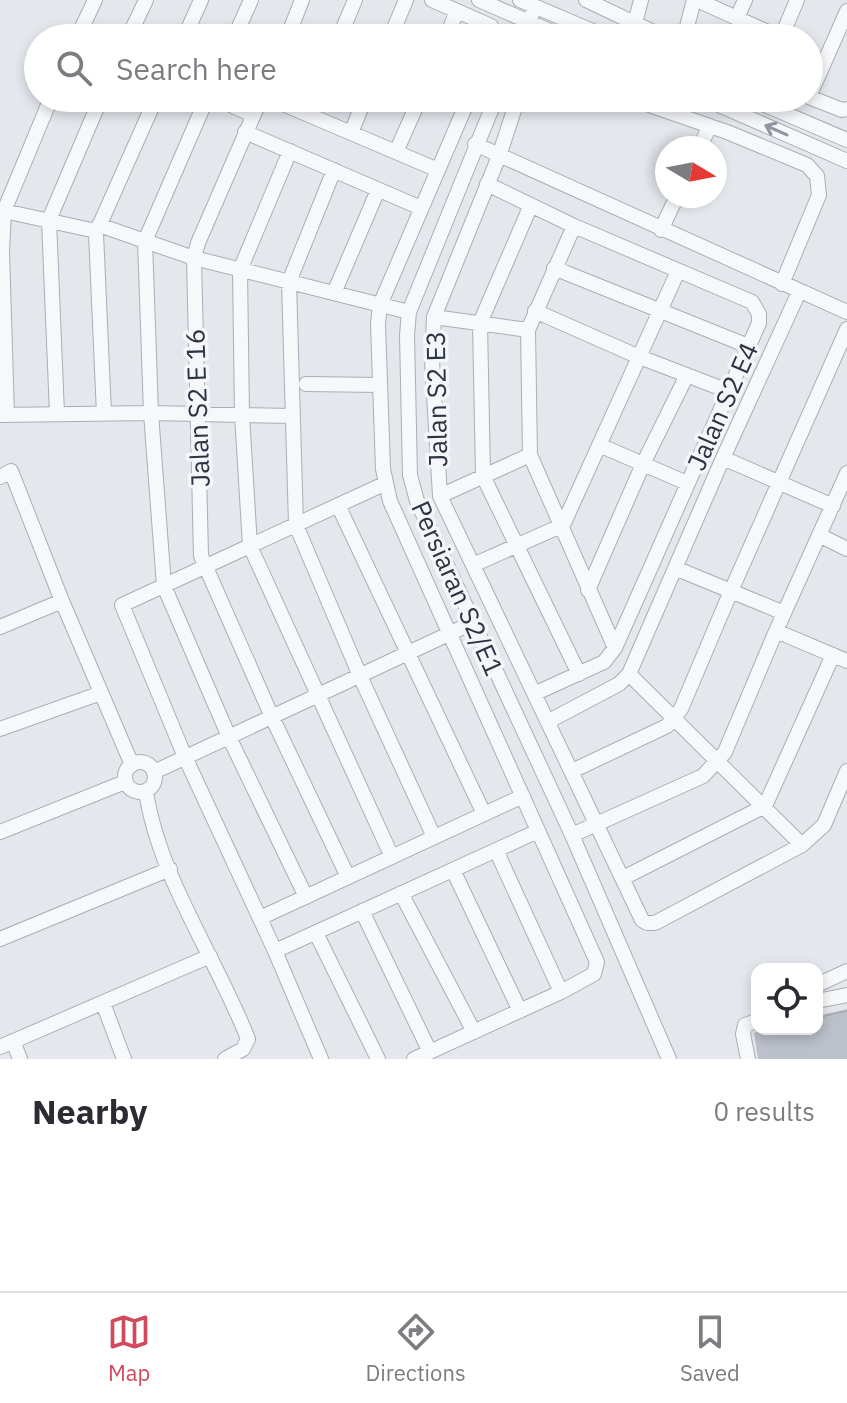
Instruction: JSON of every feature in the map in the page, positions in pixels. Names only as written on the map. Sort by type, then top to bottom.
[{"type":"street","points":[[85,24],[95,0]]},
{"type":"street","points":[[135,24],[146,0]]},
{"type":"street","points":[[190,24],[201,0]]},
{"type":"street","points":[[240,24],[251,0]]},
{"type":"street","points":[[293,24],[302,0]]},
{"type":"street","points":[[345,24],[355,0]]},
{"type":"street","points":[[396,24],[406,0]]},
{"type":"street","points":[[432,0],[486,24]]},
{"type":"street","points":[[479,0],[534,24]]},
{"type":"street","points":[[590,1],[635,23],[641,0]]},
{"type":"street","points":[[688,24],[696,0],[750,24]]},
{"type":"street","points":[[737,18],[745,0]]},
{"type":"street","points":[[787,24],[797,0]]},
{"type":"street","points":[[529,22],[527,3],[576,24]]},
{"type":"street","points":[[452,24],[457,11]]},
{"type":"street","points":[[823,65],[847,11]]},
{"type":"street","points":[[823,102],[844,110]]},
{"type":"street","points":[[45,112],[4,211],[1,252],[4,415],[151,413],[291,416]]},
{"type":"street","points":[[57,414],[49,220],[95,112]]},
{"type":"street","points":[[104,414],[95,244],[98,228],[150,112]]},
{"type":"street","points":[[201,112],[145,241],[151,413],[164,586],[229,737],[306,897]]},
{"type":"street","points":[[246,112],[253,115]]},
{"type":"street","name":"Jalan S2 E 16","points":[[254,112],[194,258],[201,556],[272,717],[348,877]]},
{"type":"street","points":[[302,112],[438,170]]},
{"type":"street","points":[[351,133],[359,112]]},
{"type":"street","points":[[396,152],[414,112]]},
{"type":"street","points":[[414,1059],[561,992],[594,974],[596,968],[596,956],[384,484],[380,305],[463,112]]},
{"type":"street","name":"Persiaran S2/E1","points":[[490,112],[409,312],[410,475],[417,501],[572,835],[669,1059]]},
{"type":"street","name":"Jalan S2 E3","points":[[513,112],[499,156],[434,317],[432,360],[440,496],[642,920],[655,923],[802,845]]},
{"type":"street","points":[[670,112],[807,165],[817,176],[819,195],[782,284]]},
{"type":"street","points":[[727,132],[735,112],[847,161]]},
{"type":"street","points":[[782,112],[847,140]]},
{"type":"street","points":[[705,136],[710,126]]},
{"type":"street","points":[[245,132],[421,208]]},
{"type":"street","points":[[475,144],[847,312]]},
{"type":"street","points":[[290,151],[240,270],[242,415],[250,546],[392,857]]},
{"type":"street","points":[[334,170],[289,282],[296,525],[360,676],[434,837]]},
{"type":"street","name":"Jalan S2 E4","points":[[487,184],[574,226],[752,302],[756,306],[759,323],[615,648],[604,662],[536,693]]},
{"type":"street","points":[[334,293],[378,190]]},
{"type":"street","points":[[531,205],[480,323],[483,476],[579,674]]},
{"type":"street","points":[[661,230],[671,208]]},
{"type":"street","points":[[4,211],[98,228],[194,258],[409,312]]},
{"type":"street","points":[[574,226],[528,330],[530,455],[615,648]]},
{"type":"street","points":[[554,268],[748,346]]},
{"type":"street","points":[[473,565],[563,525],[678,271]]},
{"type":"street","points":[[549,721],[619,684],[629,674],[799,292]]},
{"type":"street","points":[[535,311],[637,356],[728,391]]},
{"type":"street","points":[[434,317],[528,330]]},
{"type":"street","points":[[572,771],[667,726],[675,719],[847,329]]},
{"type":"street","points":[[588,590],[643,464],[687,375]]},
{"type":"street","points":[[306,384],[380,385]]},
{"type":"street","points":[[599,445],[687,483]]},
{"type":"street","points":[[440,496],[530,455]]},
{"type":"street","points":[[723,458],[833,506]]},
{"type":"street","points":[[572,835],[703,776],[719,761],[847,473]]},
{"type":"street","points":[[6,474],[132,765]]},
{"type":"street","points":[[321,1059],[275,951],[185,757],[122,605],[384,484]]},
{"type":"street","points":[[338,505],[484,814]]},
{"type":"street","points":[[819,535],[847,549]]},
{"type":"street","points":[[675,568],[784,613]]},
{"type":"street","points":[[0,627],[62,601]]},
{"type":"street","points":[[154,772],[472,623]]},
{"type":"street","points":[[623,878],[765,806],[840,658],[776,631]]},
{"type":"street","points":[[629,674],[802,845],[824,825],[847,771]]},
{"type":"street","points":[[0,729],[101,693]]},
{"type":"street","points":[[146,764],[154,772],[153,785],[146,791],[136,792],[125,782],[126,772],[132,765],[146,764]]},
{"type":"street","points":[[0,832],[125,782]]},
{"type":"street","points":[[146,791],[150,823],[248,1039],[243,1049],[225,1059]]},
{"type":"street","points":[[260,918],[523,796]]},
{"type":"street","points":[[275,951],[538,831]]},
{"type":"street","points":[[496,850],[561,992]]},
{"type":"street","points":[[0,939],[170,869]]},
{"type":"street","points":[[453,870],[520,1011]]},
{"type":"street","points":[[401,893],[474,1032]]},
{"type":"street","points":[[362,911],[430,1052]]},
{"type":"street","points":[[316,933],[378,1059]]},
{"type":"street","points":[[20,1059],[7,1044],[210,956]]},
{"type":"street","points":[[823,982],[847,971]]},
{"type":"street","points":[[823,1000],[847,995]]},
{"type":"street","points":[[103,1003],[124,1059]]},
{"type":"street","points":[[748,1059],[743,1034],[745,1025],[751,1023]]},
{"type":"building","points":[[847,1012],[847,1059],[758,1059],[754,1035],[823,1035],[823,1018]]}]
